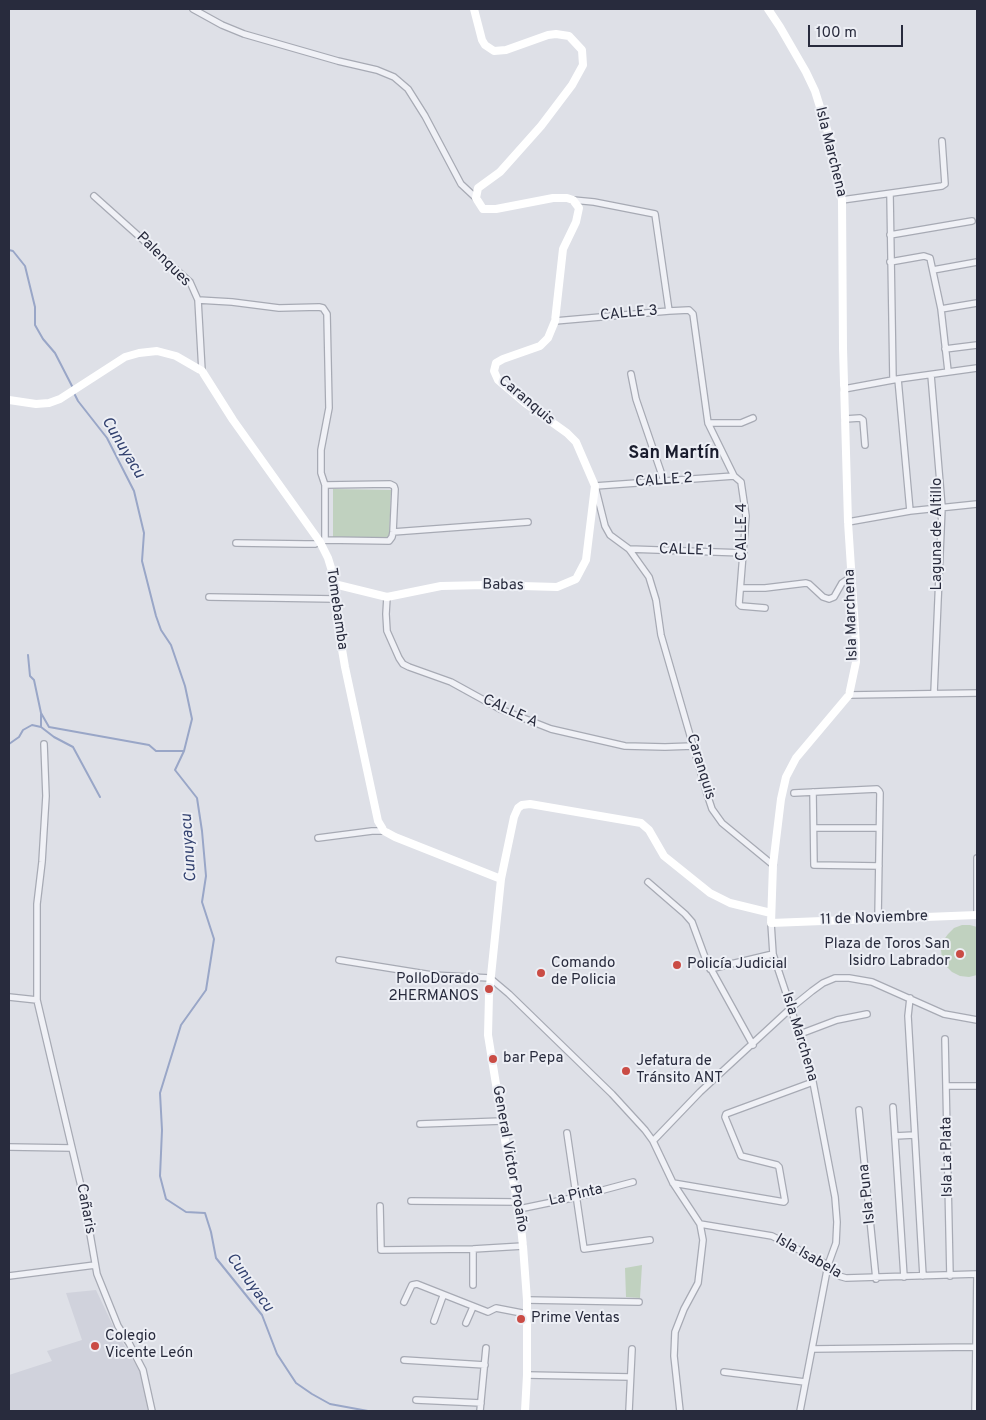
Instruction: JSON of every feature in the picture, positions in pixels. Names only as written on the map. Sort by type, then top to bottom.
[{"type":"street","points":[[193,9],[222,25],[244,34],[338,61],[378,70],[394,77],[408,89],[425,116],[461,184],[476,198],[483,209],[496,210],[553,198],[567,198],[655,214],[669,311]]},
{"type":"street","points":[[474,9],[482,40],[485,45],[494,51],[506,50],[556,34],[569,36],[578,44],[582,50],[584,60],[581,70],[541,126],[500,172],[478,188],[476,198]]},
{"type":"street","name":"Isla Marchena","points":[[768,9],[802,64],[814,91],[830,139],[832,158],[842,200],[844,389],[848,522],[856,644],[856,662],[849,695],[796,758],[786,777],[781,799],[773,865],[772,954],[792,1008],[813,1082],[835,1197],[837,1222],[836,1243],[828,1265],[800,1411]]},
{"type":"street","points":[[842,200],[942,186],[945,184],[942,141]]},
{"type":"street","points":[[890,194],[890,262],[896,380],[910,511]]},
{"type":"street","name":"Palenques","points":[[94,196],[190,282],[198,300],[202,371]]},
{"type":"street","name":"Caranquis","points":[[573,200],[578,208],[578,215],[563,249],[554,321],[548,338],[544,343],[530,350],[496,363],[494,371],[498,380],[576,442],[595,486],[605,526],[610,535],[629,549],[649,577],[653,588],[661,636],[712,809],[722,823],[773,865]]},
{"type":"street","points":[[890,235],[972,221]]},
{"type":"street","points":[[890,262],[924,256],[930,258],[941,309],[948,372]]},
{"type":"street","points":[[934,270],[977,262]]},
{"type":"street","points":[[198,300],[239,302],[279,308],[319,307],[323,308],[328,314],[329,408],[321,450],[321,474],[324,485],[323,541]]},
{"type":"street","points":[[941,309],[977,303]]},
{"type":"street","name":"CALLE 3","points":[[554,321],[690,310],[695,322]]},
{"type":"street","name":"CALLE 4","points":[[695,322],[708,423],[734,476],[741,482],[746,516],[739,602],[741,606],[765,608]]},
{"type":"street","points":[[945,349],[977,345]]},
{"type":"street","name":"Tomebamba","points":[[9,400],[36,404],[49,403],[60,399],[125,357],[139,353],[157,352],[176,356],[202,371],[233,420],[323,541],[334,584],[338,626],[345,667],[378,821],[384,831]]},
{"type":"street","points":[[844,389],[977,368]]},
{"type":"street","points":[[631,374],[636,398],[664,481]]},
{"type":"street","name":"Laguna de Altillo","points":[[931,376],[942,507],[934,693]]},
{"type":"street","points":[[708,423],[741,423],[753,418]]},
{"type":"street","points":[[845,419],[860,418],[863,420],[865,445]]},
{"type":"street","name":"CALLE 2","points":[[595,486],[734,476]]},
{"type":"street","points":[[236,543],[315,544],[323,541],[385,541],[391,539],[393,532],[394,486],[390,484],[324,485]]},
{"type":"street","name":"Babas","points":[[334,584],[387,596],[441,586],[557,586],[566,584],[576,579],[586,560],[595,486]]},
{"type":"street","points":[[848,522],[910,511],[977,504]]},
{"type":"street","points":[[393,532],[528,522]]},
{"type":"street","name":"CALLE 1","points":[[629,549],[744,553]]},
{"type":"street","points":[[741,588],[764,588],[806,583],[823,597],[829,599],[834,597],[843,581],[851,577]]},
{"type":"street","name":"CALLE A","points":[[387,596],[386,614],[388,631],[399,658],[403,664],[409,667],[451,682],[500,710],[551,729],[625,746],[692,746]]},
{"type":"street","points":[[209,597],[335,599]]},
{"type":"street","points":[[849,695],[977,692]]},
{"type":"street","name":"Cañaris","points":[[44,744],[46,796],[37,904],[37,1000],[84,1199],[97,1274],[115,1320],[143,1370],[152,1411]]},
{"type":"street","points":[[794,793],[877,789],[880,793],[878,918]]},
{"type":"street","points":[[813,792],[814,863],[816,866],[879,866]]},
{"type":"street","name":"General Victor Proaño","points":[[525,1411],[527,1300],[523,1246],[518,1205],[488,1035],[490,978],[501,879],[514,817],[518,808],[522,805],[530,804],[641,823],[649,830],[664,856],[710,893],[730,904],[771,913]]},
{"type":"street","points":[[814,828],[879,828]]},
{"type":"street","points":[[318,838],[384,831],[501,879]]},
{"type":"street","points":[[977,858],[977,915]]},
{"type":"street","points":[[648,882],[686,914],[692,922],[710,969],[753,1045]]},
{"type":"street","name":"11 de Noviembre","points":[[772,923],[977,915]]},
{"type":"street","points":[[710,969],[772,954]]},
{"type":"street","points":[[339,960],[432,975],[490,978],[516,1000],[612,1094],[645,1130],[673,1183],[700,1224],[703,1240],[698,1283],[684,1309],[676,1332],[674,1356],[680,1411]]},
{"type":"street","points":[[652,1141],[700,1092],[792,1008],[818,987],[835,978],[849,978],[872,982],[944,1014],[977,1020]]},
{"type":"street","points":[[9,997],[37,1000]]},
{"type":"street","points":[[910,998],[908,1016],[923,1276]]},
{"type":"street","points":[[800,1034],[837,1020],[867,1014]]},
{"type":"street","name":"Isla La Plata","points":[[945,1039],[950,1276]]},
{"type":"street","points":[[673,1183],[784,1202],[780,1167],[741,1156],[725,1117],[726,1114],[813,1082]]},
{"type":"street","points":[[946,1086],[977,1086]]},
{"type":"street","points":[[893,1107],[904,1277]]},
{"type":"street","name":"Isla Puna","points":[[859,1110],[876,1278]]},
{"type":"street","points":[[420,1124],[502,1121]]},
{"type":"street","points":[[567,1133],[584,1249],[650,1240]]},
{"type":"street","points":[[895,1136],[914,1136]]},
{"type":"street","points":[[9,1147],[72,1148]]},
{"type":"street","name":"La Pinta","points":[[411,1201],[518,1205],[577,1197],[633,1182]]},
{"type":"street","points":[[380,1206],[382,1250],[473,1249],[523,1246]]},
{"type":"street","name":"Isla Isabela","points":[[700,1224],[772,1236],[828,1265],[839,1276],[846,1278],[977,1274]]},
{"type":"street","points":[[473,1249],[473,1285]]},
{"type":"street","points":[[9,1276],[95,1265]]},
{"type":"street","points":[[975,1411],[977,1274]]},
{"type":"street","points":[[404,1302],[412,1285],[417,1284],[443,1296],[488,1312],[496,1308],[527,1314]]},
{"type":"street","points":[[434,1321],[443,1296]]},
{"type":"street","points":[[527,1300],[639,1302]]},
{"type":"street","points":[[466,1323],[473,1307]]},
{"type":"street","points":[[812,1349],[975,1347]]},
{"type":"street","points":[[480,1411],[486,1348]]},
{"type":"street","points":[[628,1411],[632,1349]]},
{"type":"street","points":[[404,1360],[485,1365]]},
{"type":"street","points":[[724,1372],[805,1382]]},
{"type":"street","points":[[527,1375],[630,1377]]},
{"type":"street","points":[[416,1400],[481,1403]]},
{"type":"shaded area","name":"Colegio Vicente León","points":[[96,1290],[115,1330],[141,1373],[148,1411],[9,1411],[9,1375],[52,1361],[47,1351],[82,1340],[66,1293]]},
{"type":"green space","points":[[333,489],[391,490],[389,540],[333,541]]},
{"type":"green space","name":"Plaza de Toros San Isidro Labrador","points":[[962,925],[977,927],[977,975],[969,977],[960,976],[952,972],[942,958],[943,941],[954,928]]},
{"type":"green space","points":[[642,1265],[640,1298],[626,1297],[625,1268]]},
{"type":"waterway","name":"Cunuyacu","points":[[9,250],[13,251],[25,266],[35,307],[35,325],[43,339],[55,353],[73,388]]},
{"type":"waterway","name":"Cunuyacu","points":[[74,393],[78,401],[107,438],[134,491],[144,533],[142,561],[156,616],[161,630],[171,645],[185,686],[192,719],[184,751],[175,770],[197,798],[206,876],[202,902],[214,939],[206,990],[181,1025],[160,1093],[162,1130],[160,1176],[166,1199],[186,1212],[205,1213],[216,1258],[262,1315],[277,1354],[296,1383],[330,1404],[368,1411]]},
{"type":"waterway","points":[[28,655],[30,676],[34,680],[41,713],[49,727],[149,745],[156,751],[184,751]]},
{"type":"waterway","points":[[9,744],[19,737],[23,730],[32,725],[41,727],[41,714]]},
{"type":"waterway","points":[[41,727],[54,737],[73,747],[100,797]]},
{"type":"place","name":"Plaza de Toros San Isidro Labrador","points":[[960,954]]},
{"type":"place","name":"Policía Judicial","points":[[677,965]]},
{"type":"place","name":"Comando de Policia","points":[[541,973]]},
{"type":"place","name":"PolloDorado 2HERMANOS","points":[[489,989]]},
{"type":"place","name":"bar Pepa","points":[[493,1059]]},
{"type":"place","name":"Jefatura de Tránsito ANT","points":[[626,1071]]},
{"type":"place","name":"Prime Ventas","points":[[521,1319]]},
{"type":"place","name":"Colegio Vicente León","points":[[95,1346]]},
{"type":"district","name":"San Martín","points":[[674,454]]}]
